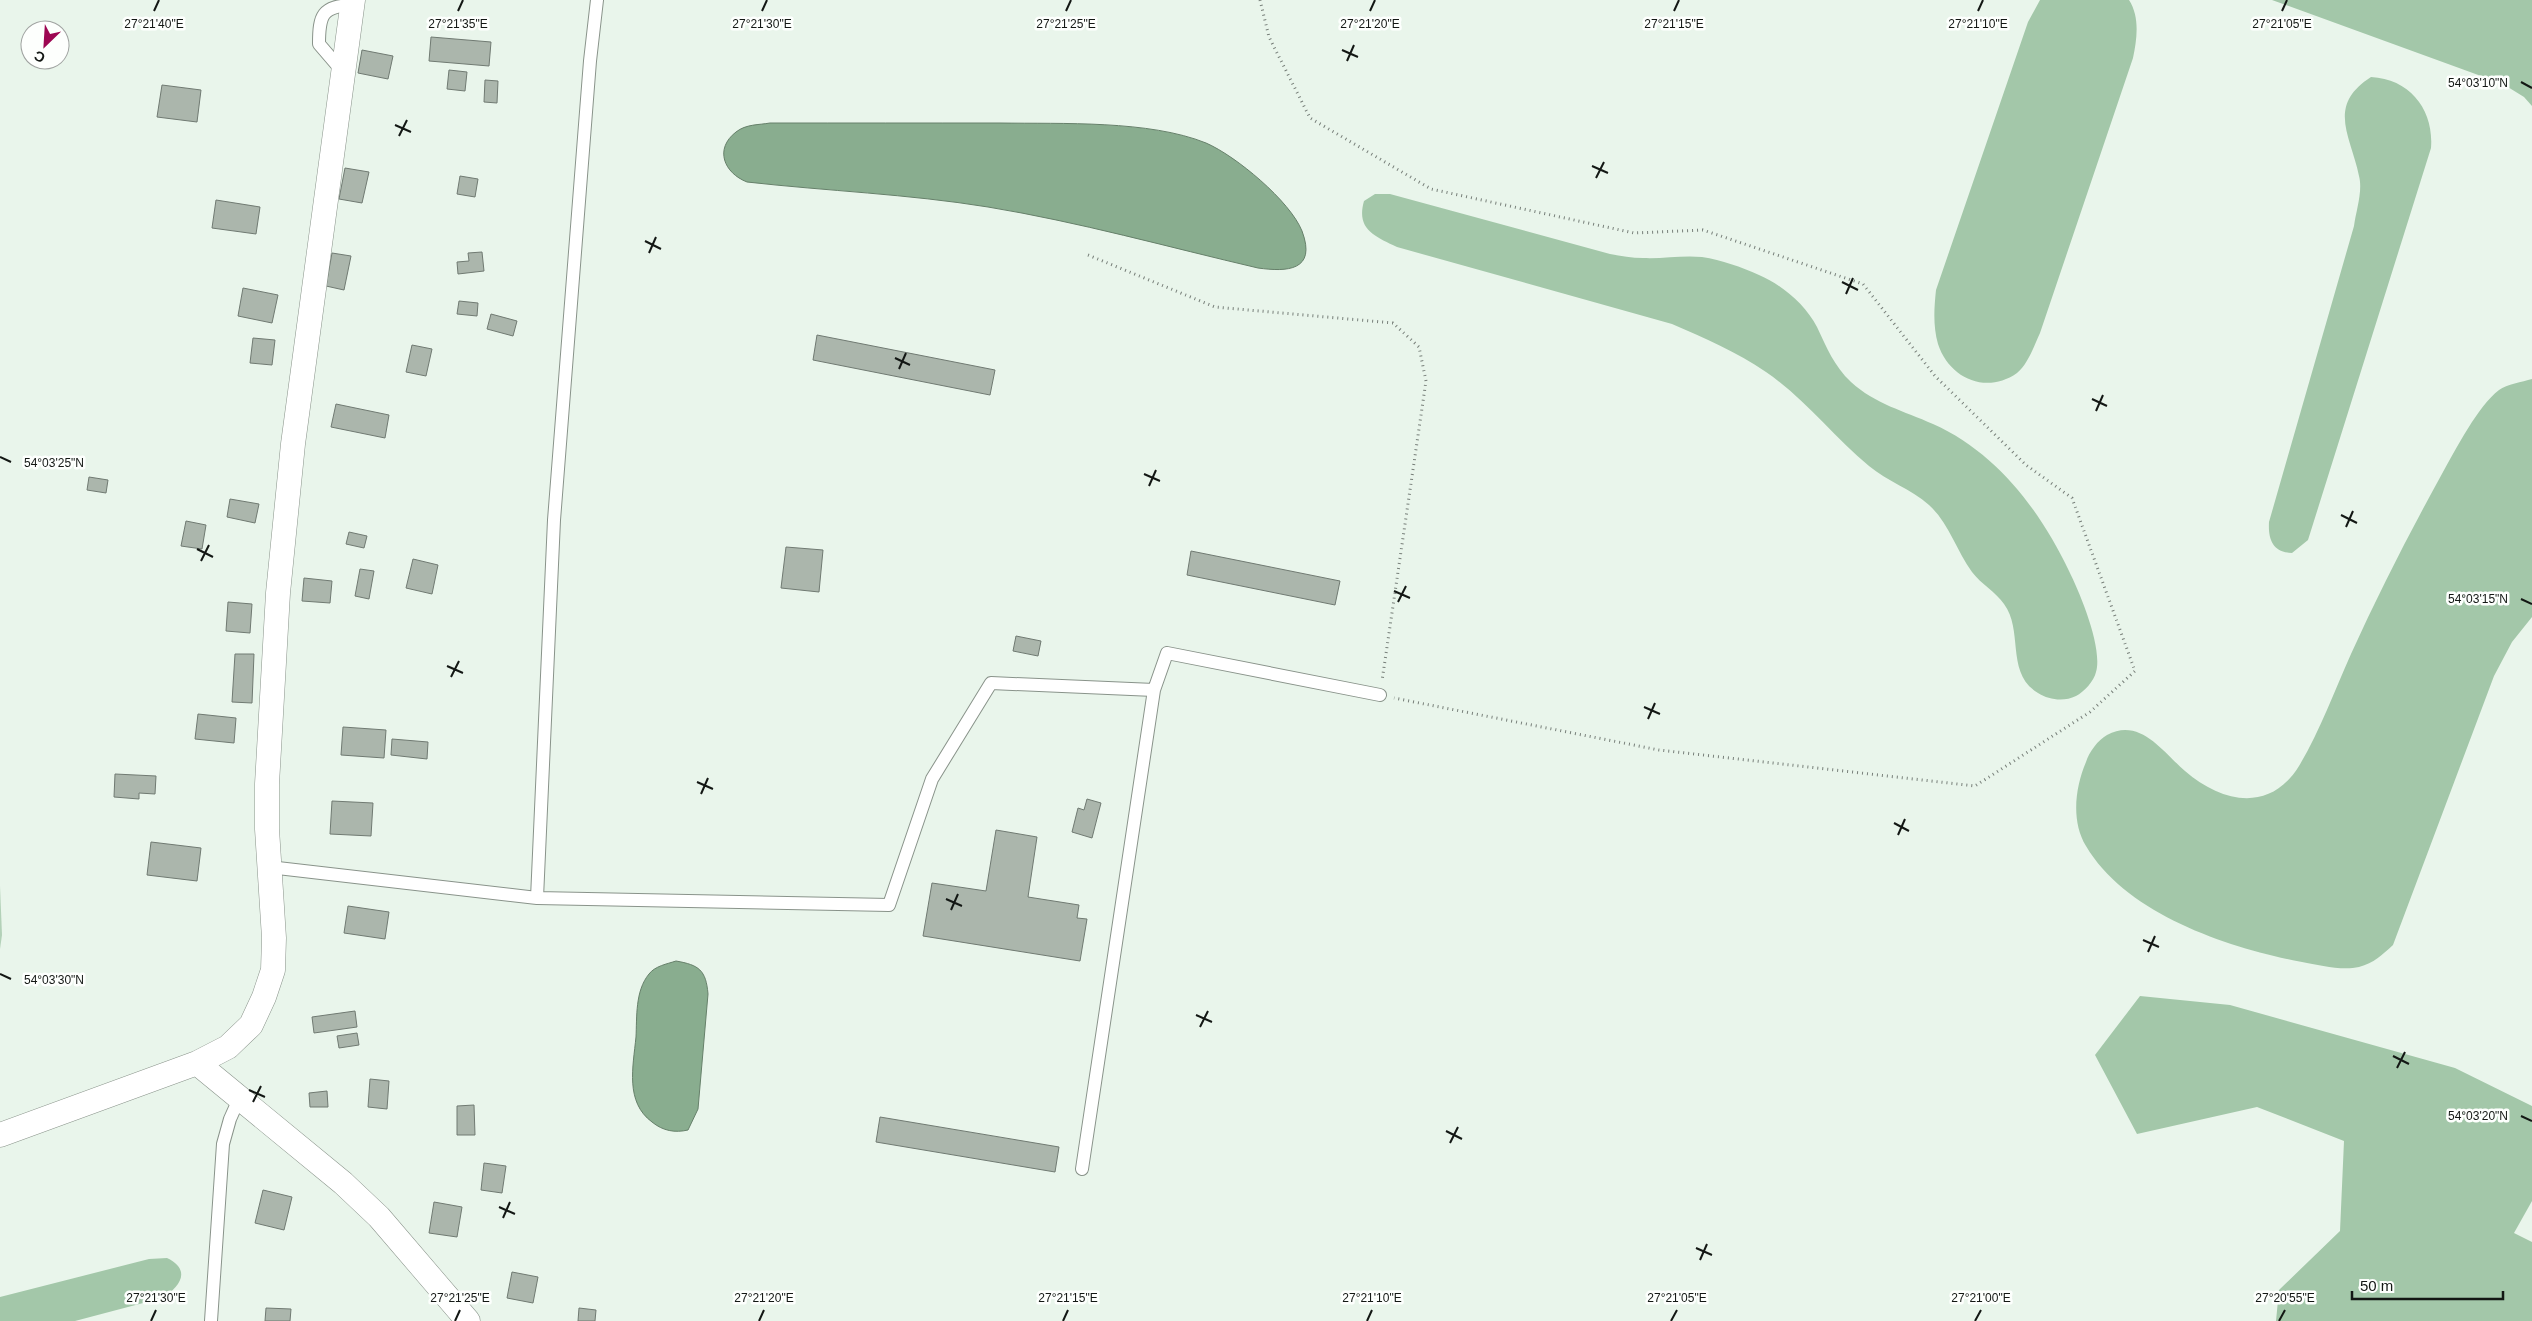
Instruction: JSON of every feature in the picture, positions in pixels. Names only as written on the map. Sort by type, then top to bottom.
[{"type":"street","points":[[0,1136],[197,1063],[228,1047],[252,1025],[264,998],[273,970],[274,938],[267,784],[278,593],[293,444],[353,2]]},
{"type":"street","points":[[197,1063],[343,1183],[379,1217],[468,1321]]},
{"type":"lane","points":[[537,898],[552,548],[597,0]]},
{"type":"lane","points":[[344,73],[319,44],[319,24],[327,10],[353,2]]},
{"type":"lane","points":[[1082,1169],[1154,690],[1167,653],[1380,695]]},
{"type":"lane","points":[[270,867],[537,898],[889,905],[932,779],[991,683],[1154,690]]},
{"type":"lane","points":[[211,1321],[223,1144],[230,1119],[239,1099]]},
{"type":"path","points":[[1088,255],[1215,307],[1393,323],[1419,347],[1426,381],[1380,695],[1659,750],[1975,786],[2090,712],[2135,671],[2072,498],[2026,465],[1935,376],[1863,284],[1703,230],[1634,233],[1431,189],[1310,118],[1269,37],[1260,0]]},
{"type":"shaded area","points":[[2040,0],[2129,0],[2135,14],[2137,28],[2136,43],[2133,58],[2040,333],[2028,360],[2017,373],[2005,379],[1993,383],[1981,382],[1960,374],[1943,356],[1935,331],[1936,290],[2028,22]]},
{"type":"shaded area","points":[[2272,0],[2532,0],[2532,106],[2524,97],[2503,84]]},
{"type":"shaded area","points":[[2371,77],[2385,79],[2398,84],[2417,99],[2429,122],[2431,148],[2308,540],[2292,553],[2286,552],[2273,544],[2269,522],[2354,226],[2359,201],[2360,182],[2347,135],[2345,111],[2349,99],[2357,88]]},
{"type":"shaded area","points":[[770,123],[1077,124],[1132,127],[1158,130],[1183,136],[1218,149],[1246,169],[1274,193],[1296,219],[1306,244],[1306,254],[1302,261],[1289,269],[1258,268],[1090,227],[988,207],[928,199],[747,182],[732,173],[728,167],[724,153],[725,146],[729,139],[740,129]]},
{"type":"shaded area","points":[[1375,194],[1390,194],[1610,254],[1639,258],[1702,257],[1717,260],[1745,269],[1776,284],[1792,296],[1806,311],[1817,327],[1835,363],[1860,390],[1880,402],[1933,424],[1977,450],[2014,485],[2030,505],[2057,548],[2084,606],[2096,649],[2096,672],[2091,682],[2076,696],[2062,700],[2042,695],[2028,685],[2018,663],[2010,615],[2001,600],[1972,572],[1936,512],[1922,499],[1869,466],[1793,393],[1766,372],[1732,352],[1672,324],[1397,247],[1374,235],[1365,225],[1362,211],[1364,201]]},
{"type":"shaded area","points":[[2532,379],[2532,617],[2512,642],[2494,676],[2393,945],[2373,961],[2359,967],[2338,968],[2302,962],[2243,948],[2212,937],[2152,909],[2126,891],[2104,870],[2086,846],[2078,826],[2076,804],[2079,783],[2087,758],[2094,747],[2107,735],[2119,731],[2130,730],[2140,733],[2150,739],[2199,782],[2230,796],[2260,797],[2274,791],[2287,781],[2299,766],[2314,739],[2384,585],[2468,428],[2483,406],[2499,390]]},
{"type":"shaded area","points":[[0,886],[2,935],[0,949]]},
{"type":"shaded area","points":[[676,961],[690,964],[700,970],[705,979],[708,994],[698,1109],[688,1130],[678,1131],[660,1127],[643,1114],[634,1094],[633,1083],[637,1013],[641,988],[654,969]]},
{"type":"shaded area","points":[[2140,996],[2230,1005],[2455,1068],[2532,1106],[2532,1201],[2514,1233],[2532,1242],[2532,1321],[2276,1321],[2279,1290],[2340,1231],[2344,1141],[2257,1107],[2137,1134],[2095,1055]]},
{"type":"shaded area","points":[[167,1258],[179,1268],[181,1278],[174,1289],[162,1298],[75,1321],[0,1321],[0,1297],[149,1259]]},
{"type":"building","points":[[431,37],[491,42],[489,66],[429,61]]},
{"type":"building","points":[[362,50],[393,56],[388,79],[358,73]]},
{"type":"building","points":[[449,70],[467,72],[465,91],[447,89]]},
{"type":"building","points":[[485,80],[498,81],[497,103],[484,102]]},
{"type":"building","points":[[162,85],[201,90],[197,122],[157,117]]},
{"type":"building","points":[[345,168],[369,172],[362,203],[339,199]]},
{"type":"building","points":[[460,176],[478,179],[475,197],[457,194]]},
{"type":"building","points":[[216,200],[260,207],[256,234],[212,228]]},
{"type":"building","points":[[482,252],[484,271],[458,274],[457,262],[469,261],[468,253]]},
{"type":"building","points":[[332,253],[351,256],[344,290],[326,286]]},
{"type":"building","points":[[243,288],[278,295],[272,323],[238,316]]},
{"type":"building","points":[[459,301],[478,303],[477,316],[457,314]]},
{"type":"building","points":[[491,314],[517,321],[513,336],[487,329]]},
{"type":"building","points":[[817,335],[995,370],[990,395],[813,360]]},
{"type":"building","points":[[253,338],[275,340],[272,365],[250,363]]},
{"type":"building","points":[[412,345],[432,349],[426,376],[406,372]]},
{"type":"building","points":[[336,404],[389,415],[385,438],[331,427]]},
{"type":"building","points":[[89,477],[108,480],[106,493],[87,490]]},
{"type":"building","points":[[230,499],[259,504],[255,523],[227,517]]},
{"type":"building","points":[[186,521],[206,525],[202,549],[181,546]]},
{"type":"building","points":[[349,532],[367,536],[364,548],[346,544]]},
{"type":"building","points":[[786,547],[823,550],[819,592],[781,588]]},
{"type":"building","points":[[1191,551],[1340,581],[1335,605],[1187,575]]},
{"type":"building","points":[[413,559],[438,565],[432,594],[406,588]]},
{"type":"building","points":[[360,569],[374,571],[369,599],[355,596]]},
{"type":"building","points":[[304,578],[332,581],[330,603],[302,601]]},
{"type":"building","points":[[228,602],[252,604],[250,633],[226,631]]},
{"type":"building","points":[[1016,636],[1041,641],[1038,656],[1013,651]]},
{"type":"building","points":[[235,654],[254,654],[252,703],[232,702]]},
{"type":"building","points":[[198,714],[236,718],[234,743],[195,739]]},
{"type":"building","points":[[343,727],[386,730],[384,758],[341,755]]},
{"type":"building","points":[[392,739],[428,742],[427,759],[391,755]]},
{"type":"building","points":[[115,774],[156,776],[155,794],[139,793],[139,799],[114,797]]},
{"type":"building","points":[[1087,799],[1101,803],[1092,838],[1072,832],[1078,808],[1084,810]]},
{"type":"building","points":[[332,801],[373,803],[371,836],[330,834]]},
{"type":"building","points":[[996,830],[1037,837],[1028,897],[1079,905],[1077,918],[1087,919],[1080,961],[923,936],[932,883],[986,891]]},
{"type":"building","points":[[151,842],[201,848],[197,881],[147,875]]},
{"type":"building","points":[[348,906],[389,912],[385,939],[344,933]]},
{"type":"building","points":[[355,1011],[357,1027],[314,1033],[312,1017]]},
{"type":"building","points":[[357,1033],[359,1045],[339,1048],[337,1036]]},
{"type":"building","points":[[370,1079],[389,1081],[387,1109],[368,1107]]},
{"type":"building","points":[[327,1091],[328,1107],[310,1107],[309,1093]]},
{"type":"building","points":[[474,1105],[475,1135],[457,1135],[457,1106]]},
{"type":"building","points":[[880,1117],[1059,1147],[1055,1172],[876,1142]]},
{"type":"building","points":[[484,1163],[506,1166],[502,1193],[481,1190]]},
{"type":"building","points":[[263,1190],[292,1197],[284,1230],[255,1223]]},
{"type":"building","points":[[434,1202],[462,1207],[457,1237],[429,1233]]},
{"type":"building","points":[[512,1272],[538,1277],[533,1303],[507,1298]]},
{"type":"building","points":[[266,1308],[291,1309],[290,1321],[265,1321]]},
{"type":"building","points":[[579,1308],[596,1310],[595,1321],[578,1321]]}]
